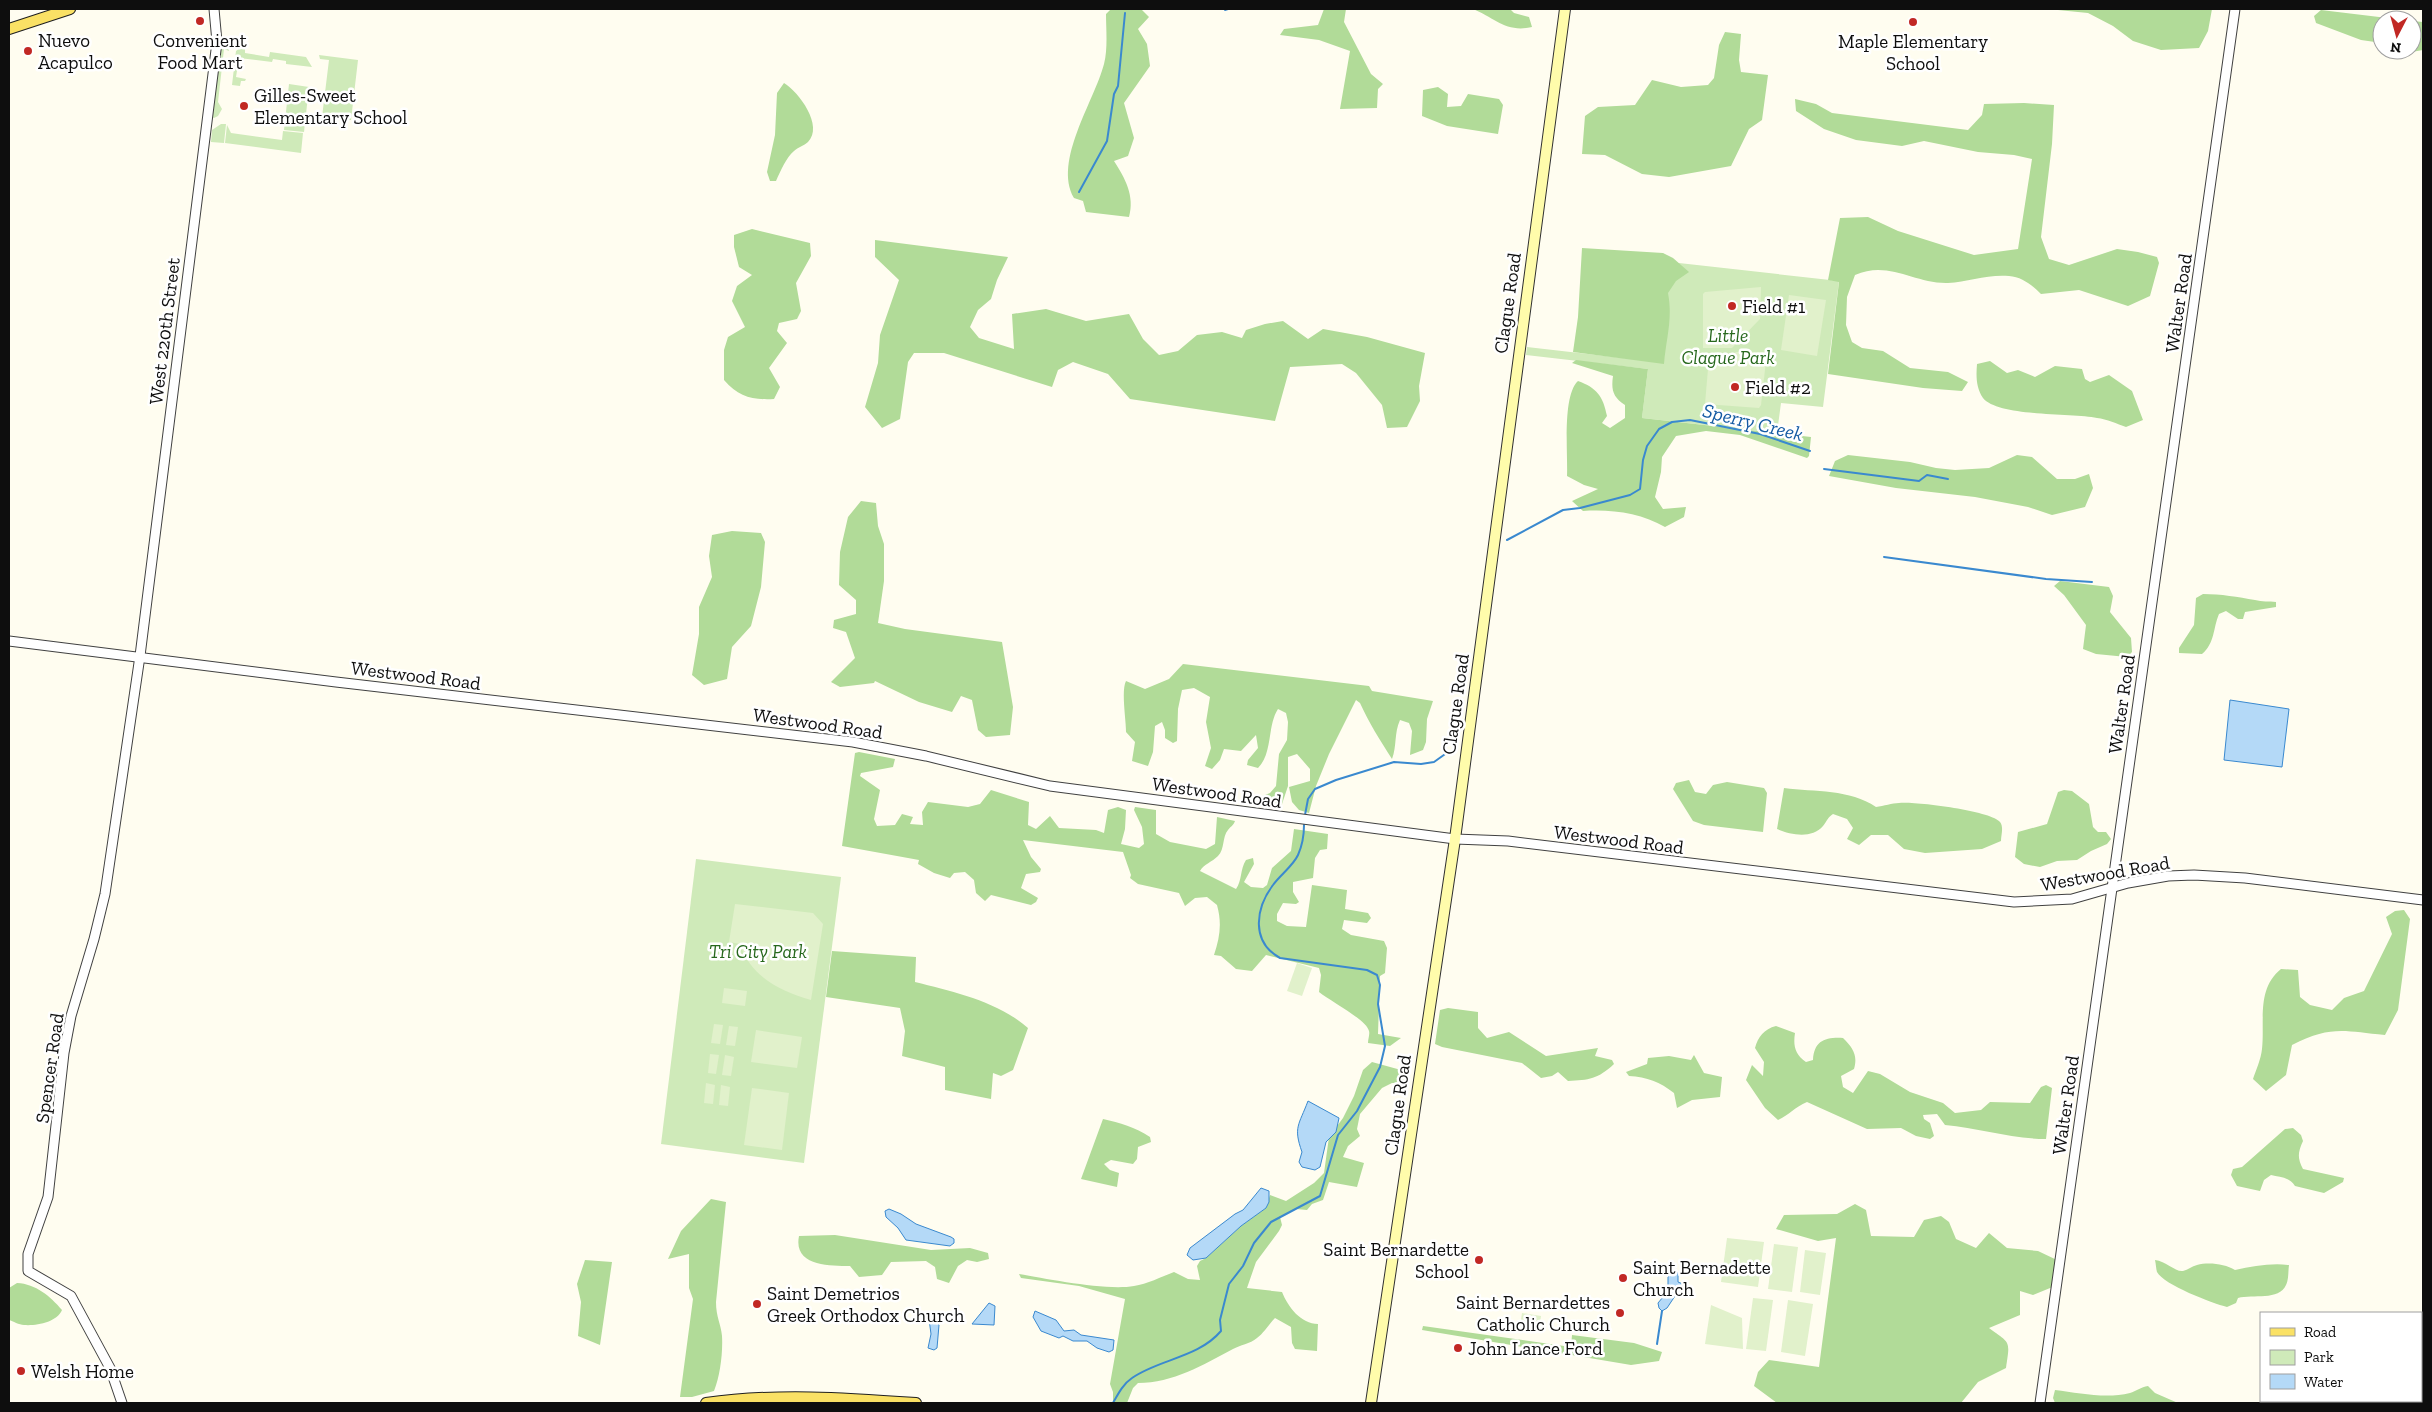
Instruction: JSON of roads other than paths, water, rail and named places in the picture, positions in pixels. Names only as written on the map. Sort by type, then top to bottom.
[{"type":"main road","points":[[9,29],[70,9]]},
{"type":"main road","name":"Clague Road","points":[[1371,1403],[1455,840],[1565,9]]},
{"type":"main road","points":[[706,1403],[772,1397],[812,1397],[916,1403]]},
{"type":"street","name":"West 220th Street","points":[[132,702],[140,656],[217,42],[214,9]]},
{"type":"street","name":"Walter Road","points":[[2040,1403],[2235,9]]},
{"type":"street","name":"Westwood Road","points":[[9,641],[336,682],[853,742],[926,756],[1050,786],[1455,840],[1508,841],[2014,902],[2072,899],[2150,879],[2194,875],[2245,878],[2423,900]]},
{"type":"street","name":"Spencer Road","points":[[122,1403],[110,1368],[71,1296],[28,1271],[28,1254],[48,1197],[64,1053],[71,1016],[105,894],[132,702]]},
{"type":"water","points":[[2230,700],[2289,709],[2282,767],[2224,760]]},
{"type":"water","points":[[1308,1101],[1339,1118],[1336,1132],[1326,1142],[1320,1167],[1315,1170],[1302,1167],[1299,1162],[1302,1152],[1299,1144],[1298,1126]]},
{"type":"water","points":[[1261,1188],[1269,1191],[1269,1202],[1266,1208],[1241,1226],[1206,1258],[1193,1260],[1187,1255],[1190,1248],[1243,1210]]},
{"type":"water","points":[[889,1209],[916,1224],[951,1237],[954,1239],[954,1243],[950,1246],[906,1240],[898,1228],[886,1217],[885,1211]]},
{"type":"water","points":[[1674,1271],[1678,1273],[1678,1282],[1690,1287],[1690,1291],[1688,1294],[1675,1296],[1667,1308],[1662,1311],[1658,1303],[1668,1291],[1668,1277]]},
{"type":"water","points":[[989,1303],[995,1306],[994,1325],[972,1324]]},
{"type":"water","points":[[1035,1311],[1056,1320],[1064,1331],[1074,1330],[1081,1335],[1114,1340],[1113,1350],[1109,1352],[1097,1348],[1087,1341],[1073,1341],[1063,1336],[1059,1338],[1041,1331],[1033,1317]]},
{"type":"water","points":[[934,1318],[939,1325],[937,1348],[934,1350],[928,1348],[931,1334],[929,1319]]},
{"type":"waterway","points":[[1079,192],[1107,141],[1114,94],[1118,86],[1125,13]]},
{"type":"waterway","name":"Sperry Creek","points":[[1507,540],[1563,510],[1580,508],[1630,495],[1640,489],[1643,460],[1647,446],[1659,429],[1672,422],[1690,420],[1760,434],[1810,451]]},
{"type":"waterway","name":"Sperry Creek","points":[[1824,469],[1919,481],[1927,475],[1948,479]]},
{"type":"waterway","points":[[1884,557],[2046,579],[2092,582]]},
{"type":"waterway","name":"Sperry Creek","points":[[1305,815],[1308,799],[1315,789],[1336,780],[1394,762],[1421,764],[1434,762],[1448,752]]},
{"type":"waterway","name":"Sperry Creek","points":[[1113,1403],[1129,1380],[1154,1366],[1190,1353],[1212,1340],[1221,1331],[1220,1320],[1229,1284],[1243,1266],[1254,1243],[1271,1222],[1320,1196],[1338,1135],[1357,1111],[1380,1067],[1385,1046],[1378,1004],[1380,985],[1377,975],[1367,970],[1280,958],[1264,943],[1260,934],[1259,925],[1262,904],[1273,885],[1298,855],[1301,848],[1304,825]]},
{"type":"waterway","points":[[1657,1344],[1662,1311]]},
{"type":"place","name":"Convenient Food Mart","points":[[200,21]]},
{"type":"place","name":"Maple Elementary School","points":[[1913,22]]},
{"type":"place","name":"Nuevo Acapulco","points":[[28,51]]},
{"type":"place","name":"Gilles-Sweet Elementary School","points":[[244,106]]},
{"type":"place","name":"Field #1","points":[[1732,306]]},
{"type":"place","name":"Field #2","points":[[1735,387]]},
{"type":"place","name":"Saint Bernardette School","points":[[1479,1260]]},
{"type":"place","name":"Saint Bernadette Church","points":[[1623,1278]]},
{"type":"place","name":"Saint Demetrios Greek Orthodox Church","points":[[757,1304]]},
{"type":"place","name":"Saint Bernardettes Catholic Church","points":[[1620,1313]]},
{"type":"place","name":"John Lance Ford","points":[[1458,1348]]},
{"type":"place","name":"Welsh Home","points":[[21,1371]]},
{"type":"park label","name":"Little Clague Park","points":[[1728,346]]},
{"type":"park label","name":"Tri City Park","points":[[758,951]]}]
